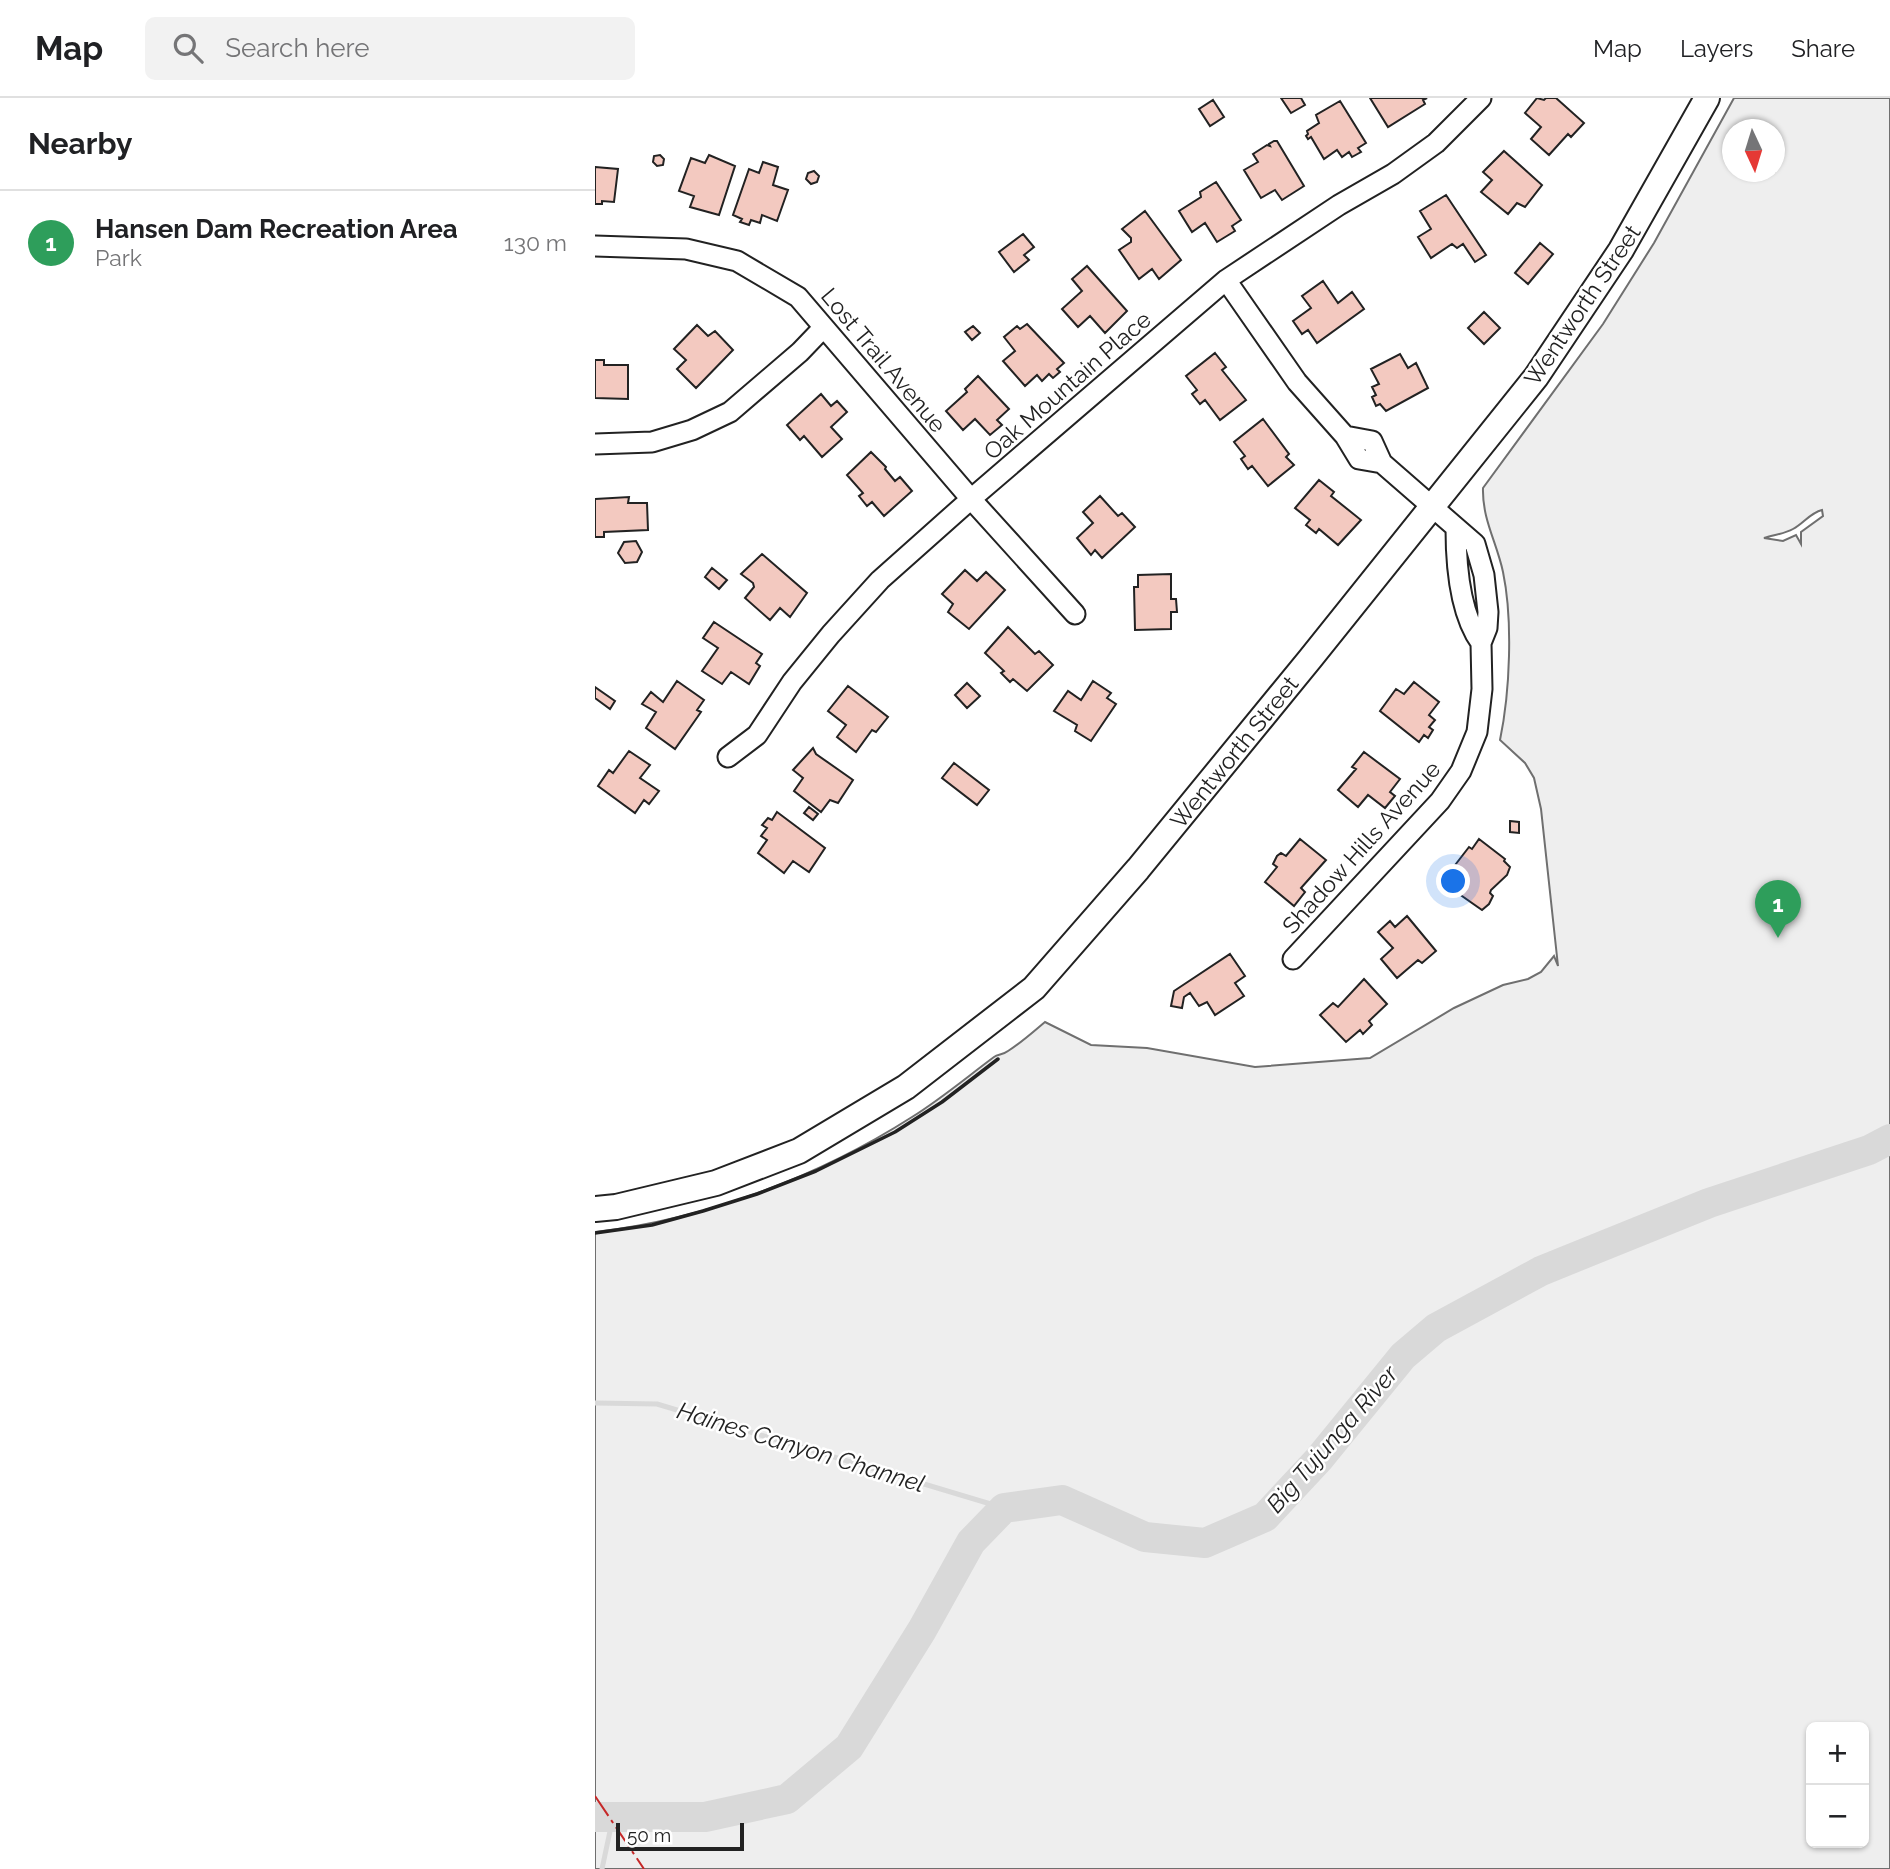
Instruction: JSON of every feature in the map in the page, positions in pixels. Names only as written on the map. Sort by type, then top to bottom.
[{"type":"main road","name":"Wentworth Street","points":[[595,1209],[616,1207],[716,1183],[799,1151],[906,1087],[1034,988],[1138,869],[1536,377],[1621,250],[1707,98]]},
{"type":"street","name":"Oak Mountain Place","points":[[727,757],[757,735],[792,682],[880,580],[971,499],[1226,280],[1339,205],[1393,174],[1436,143],[1481,98]]},
{"type":"street","name":"Lost Trail Avenue","points":[[595,246],[686,249],[737,261],[799,297],[971,499],[1075,614]]},
{"type":"street","name":"Shadow Hills Avenue","points":[[1226,280],[1297,382],[1345,436],[1359,459],[1382,463],[1475,544],[1489,612],[1481,643],[1482,689],[1477,732],[1461,771],[1440,801],[1293,959]]},
{"type":"street","points":[[595,444],[652,442],[692,430],[730,412],[800,352],[823,328]]},
{"type":"street","name":"Shadow Hills Avenue","points":[[1456,528],[1456,553],[1466,615],[1471,629],[1481,643]]},
{"type":"street","points":[[1463,594],[1469,600],[1476,600],[1482,598],[1486,591]]},
{"type":"shaded area","points":[[1734,98],[1890,98],[1890,1869],[595,1869],[595,1232],[637,1226],[719,1206],[800,1176],[876,1139],[923,1110],[1045,1022],[1091,1045],[1147,1048],[1255,1067],[1370,1058],[1454,1008],[1503,985],[1528,979],[1541,972],[1554,956],[1558,966],[1541,809],[1534,778],[1525,763],[1500,740],[1508,678],[1508,612],[1503,572],[1487,521],[1483,488],[1603,324],[1654,243],[1722,120],[1722,182],[1785,182],[1785,119],[1722,119]],"holes":[[[1822,510],[1823,516],[1801,532],[1801,544],[1796,535],[1783,541],[1764,538],[1793,529]]]},
{"type":"building","points":[[1281,98],[1301,98],[1305,105],[1291,113]]},
{"type":"building","points":[[1370,98],[1427,98],[1423,100],[1425,104],[1388,127]]},
{"type":"building","points":[[1537,98],[1556,98],[1584,123],[1571,137],[1568,134],[1549,155],[1531,139],[1541,127],[1525,113]]},
{"type":"building","points":[[1213,100],[1224,117],[1210,126],[1199,109]]},
{"type":"building","points":[[1340,101],[1366,143],[1358,148],[1361,152],[1352,157],[1349,152],[1342,157],[1337,150],[1324,159],[1311,137],[1308,139],[1306,136],[1307,131],[1319,123],[1316,115]]},
{"type":"building","points":[[1277,141],[1304,186],[1282,200],[1275,190],[1261,198],[1244,170],[1258,162],[1253,154],[1267,145],[1270,146]]},
{"type":"building","points":[[1504,151],[1542,185],[1525,207],[1517,203],[1508,214],[1481,192],[1492,180],[1483,172]]},
{"type":"building","points":[[660,155],[664,159],[663,165],[657,166],[653,162],[654,156]]},
{"type":"building","points":[[709,155],[735,166],[719,215],[690,207],[694,196],[679,191],[691,158],[705,163]]},
{"type":"building","points":[[763,162],[778,167],[773,185],[788,190],[777,221],[762,215],[760,223],[751,220],[749,225],[740,222],[742,219],[733,215],[749,169],[759,173]]},
{"type":"building","points":[[595,167],[618,169],[614,202],[602,201],[602,204],[595,204]]},
{"type":"building","points":[[814,171],[819,176],[817,182],[811,184],[806,179],[808,173]]},
{"type":"building","points":[[1216,182],[1241,220],[1232,226],[1235,231],[1217,242],[1205,223],[1192,232],[1179,211],[1201,197],[1200,192]]},
{"type":"building","points":[[1446,195],[1486,255],[1475,262],[1463,244],[1457,248],[1452,244],[1431,258],[1418,237],[1431,229],[1420,211]]},
{"type":"building","points":[[1145,211],[1181,260],[1159,279],[1152,269],[1139,279],[1119,250],[1131,242],[1131,238],[1122,229]]},
{"type":"building","points":[[1023,234],[1034,247],[1024,255],[1029,260],[1014,272],[999,252]]},
{"type":"building","points":[[1540,243],[1553,254],[1528,284],[1515,273]]},
{"type":"building","points":[[1087,266],[1127,311],[1105,333],[1090,316],[1078,327],[1062,309],[1082,291],[1072,279]]},
{"type":"building","points":[[1323,281],[1338,303],[1352,292],[1364,309],[1317,343],[1308,330],[1302,334],[1293,321],[1311,308],[1302,296]]},
{"type":"building","points":[[1484,312],[1500,328],[1484,344],[1468,328]]},
{"type":"building","points":[[1027,324],[1064,363],[1053,378],[1049,374],[1042,381],[1037,375],[1025,386],[1003,361],[1015,351],[1004,337],[1017,326],[1020,329]]},
{"type":"building","points":[[697,325],[708,336],[715,331],[733,350],[696,388],[677,369],[686,360],[674,349]]},
{"type":"building","points":[[973,326],[980,333],[972,340],[965,332]]},
{"type":"building","points":[[1215,353],[1226,367],[1222,370],[1246,400],[1220,420],[1205,400],[1200,404],[1192,394],[1197,390],[1186,376]]},
{"type":"building","points":[[1400,354],[1408,368],[1416,363],[1428,388],[1386,411],[1380,404],[1376,406],[1372,397],[1376,395],[1372,387],[1379,384],[1371,369]]},
{"type":"building","points":[[595,360],[604,360],[604,365],[628,365],[628,399],[595,398]]},
{"type":"building","points":[[978,376],[1009,409],[997,420],[1002,425],[990,435],[975,419],[963,430],[946,411],[967,392],[965,389]]},
{"type":"building","points":[[821,394],[831,406],[837,401],[847,412],[831,427],[842,439],[822,457],[804,436],[800,440],[787,425]]},
{"type":"building","points":[[1263,419],[1289,454],[1286,457],[1294,465],[1268,486],[1252,466],[1248,469],[1241,459],[1245,456],[1234,442]]},
{"type":"building","points":[[871,452],[895,481],[900,477],[912,491],[884,516],[872,502],[867,506],[859,496],[863,493],[847,475]]},
{"type":"building","points":[[1319,480],[1334,492],[1331,496],[1361,520],[1338,545],[1319,529],[1316,533],[1306,525],[1310,520],[1295,508]]},
{"type":"building","points":[[1100,496],[1118,516],[1122,513],[1135,527],[1102,558],[1095,550],[1091,555],[1077,538],[1093,523],[1083,512]]},
{"type":"building","points":[[629,497],[628,503],[647,503],[648,530],[604,532],[604,537],[595,537],[595,499]]},
{"type":"building","points":[[636,541],[642,552],[637,562],[625,563],[618,553],[624,542]]},
{"type":"building","points":[[762,554],[807,593],[790,617],[780,608],[770,620],[745,598],[754,587],[753,583],[741,574]]},
{"type":"building","points":[[712,568],[727,580],[719,589],[705,577]]},
{"type":"building","points":[[965,570],[977,581],[986,572],[1005,590],[969,629],[948,612],[953,604],[942,594]]},
{"type":"building","points":[[1171,574],[1171,599],[1176,599],[1177,612],[1171,612],[1171,629],[1135,630],[1134,587],[1138,587],[1138,575]]},
{"type":"building","points":[[714,622],[762,654],[756,663],[760,666],[749,684],[731,672],[722,684],[702,671],[718,648],[703,638]]},
{"type":"building","points":[[1008,627],[1035,654],[1039,651],[1053,665],[1027,691],[1013,679],[1010,682],[1001,673],[1004,671],[985,653]]},
{"type":"building","points":[[677,681],[704,700],[697,710],[701,712],[675,749],[646,728],[656,712],[642,704],[651,692],[663,702]]},
{"type":"building","points":[[1093,681],[1111,693],[1107,698],[1116,704],[1091,741],[1075,731],[1077,725],[1054,711],[1068,691],[1081,700]]},
{"type":"building","points":[[1414,682],[1439,702],[1429,715],[1435,720],[1429,727],[1433,730],[1428,738],[1424,735],[1419,742],[1380,711],[1396,689],[1404,694]]},
{"type":"building","points":[[967,683],[980,696],[967,708],[955,695]]},
{"type":"building","points":[[848,686],[888,717],[876,732],[872,730],[856,752],[837,737],[846,725],[828,711]]},
{"type":"building","points":[[595,687],[615,701],[610,709],[595,698]]},
{"type":"building","points":[[813,748],[816,754],[853,780],[838,803],[830,800],[821,812],[794,791],[803,778],[793,770]]},
{"type":"building","points":[[629,751],[650,765],[640,778],[659,791],[649,804],[644,800],[635,813],[598,786],[609,770],[613,773]]},
{"type":"building","points":[[1364,752],[1400,779],[1390,792],[1395,796],[1385,808],[1368,795],[1358,807],[1338,790],[1356,769],[1352,767]]},
{"type":"building","points":[[954,763],[989,790],[977,805],[942,778]]},
{"type":"building","points":[[809,807],[818,814],[813,820],[804,813]]},
{"type":"building","points":[[777,812],[825,848],[809,872],[793,861],[784,873],[758,853],[767,840],[761,836],[767,828],[762,825],[768,818],[772,820]]},
{"type":"building","points":[[1510,821],[1519,822],[1519,833],[1510,832]]},
{"type":"building","points":[[1300,839],[1326,860],[1301,888],[1305,892],[1294,906],[1265,882],[1277,867],[1273,864],[1277,856],[1281,853],[1286,856]]},
{"type":"building","points":[[1479,839],[1505,859],[1510,867],[1507,875],[1491,890],[1493,896],[1482,910],[1442,882],[1469,847],[1472,849]]},
{"type":"building","points":[[1407,916],[1436,951],[1422,963],[1418,960],[1397,978],[1381,959],[1393,948],[1378,932],[1390,921],[1395,927]]},
{"type":"building","points":[[1230,954],[1245,976],[1235,983],[1244,996],[1215,1015],[1207,1002],[1199,1006],[1190,993],[1184,997],[1182,1008],[1171,1006],[1174,991]]},
{"type":"building","points":[[1364,979],[1387,1004],[1369,1021],[1372,1025],[1363,1034],[1360,1030],[1346,1042],[1320,1015],[1333,1003],[1338,1007]]},
{"type":"waterway","name":"Big Tujunga River","points":[[595,1817],[705,1817],[787,1799],[849,1747],[922,1630],[971,1542],[1004,1508],[1062,1500],[1145,1537],[1205,1543],[1265,1517],[1319,1459],[1403,1356],[1436,1328],[1541,1271],[1709,1203],[1869,1150],[1890,1139]]},
{"type":"waterway","name":"Haines Canyon Channel","points":[[595,1403],[657,1404],[1004,1508]]},
{"type":"waterway","points":[[602,1869],[613,1817]]},
{"type":"wall","points":[[595,1233],[652,1225],[703,1211],[816,1171],[895,1132],[942,1102],[998,1059]]},
{"type":"power","points":[[595,1796],[644,1869]]},
{"type":"place","name":"Hansen Dam Recreation Area","points":[[1778,938]]}]
